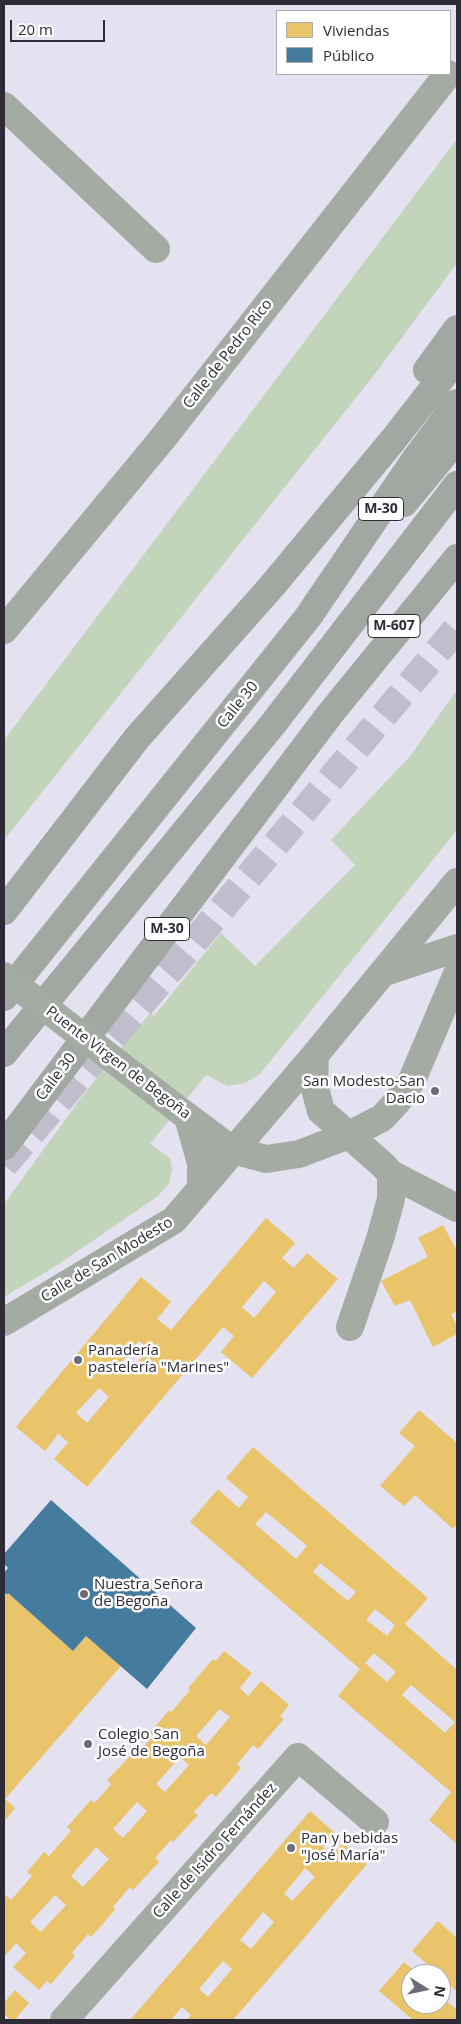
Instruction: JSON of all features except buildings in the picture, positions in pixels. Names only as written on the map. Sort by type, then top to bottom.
[{"type":"highway","points":[[272,586],[457,329]]},
{"type":"highway","points":[[4,911],[136,738],[272,586],[393,440],[457,358]]},
{"type":"highway","name":"Calle 30","points":[[4,997],[308,617],[417,456],[457,403]]},
{"type":"highway","points":[[308,617],[457,439]]},
{"type":"highway","points":[[4,1053],[273,724],[457,485]]},
{"type":"highway","name":"M-607","points":[[330,714],[457,539]]},
{"type":"highway","name":"Calle 30","points":[[4,1146],[330,714],[457,558]]},
{"type":"street","name":"Calle de Pedro Rico","points":[[4,630],[162,438],[447,75]]},
{"type":"street","points":[[4,106],[156,249]]},
{"type":"street","name":"Calle de San Modesto","points":[[4,1322],[174,1220],[385,972],[457,882]]},
{"type":"street","points":[[385,972],[457,948]]},
{"type":"street","points":[[232,1150],[266,1158],[299,1154],[349,1135],[382,1118],[398,1102],[412,1080],[457,974]]},
{"type":"street","name":"Puente Virgen de Begoña","points":[[4,976],[232,1150]]},
{"type":"street","points":[[315,1055],[314,1084],[321,1111],[383,1165],[390,1174],[457,1208]]},
{"type":"street","points":[[188,1117],[201,1163],[201,1188]]},
{"type":"street","points":[[350,1327],[380,1239],[391,1198],[390,1174]]},
{"type":"street","name":"Calle de Isidro Fernández","points":[[64,2020],[298,1757],[375,1822]]},
{"type":"green space","points":[[457,139],[457,263],[378,370],[4,840],[4,740]]},
{"type":"green space","points":[[457,690],[457,830],[260,1074],[245,1083],[228,1086],[206,1075],[150,1144],[170,1158],[172,1170],[169,1183],[158,1196],[53,1268],[4,1297],[4,1204],[83,1095],[150,1013],[154,1016],[221,933],[255,966],[355,865],[331,840],[411,755]]},
{"type":"tunnel","points":[[4,1165],[457,628]]},
{"type":"place","name":"San Modesto-San Dacio","points":[[435,1091]]},
{"type":"place","name":"Panadería pastelería \"Marines\"","points":[[78,1360]]},
{"type":"place","name":"Nuestra Señora de Begoña","points":[[84,1594]]},
{"type":"place","name":"Colegio San José de Begoña","points":[[88,1744]]},
{"type":"place","name":"Pan y bebidas \"José María\"","points":[[291,1848]]}]
